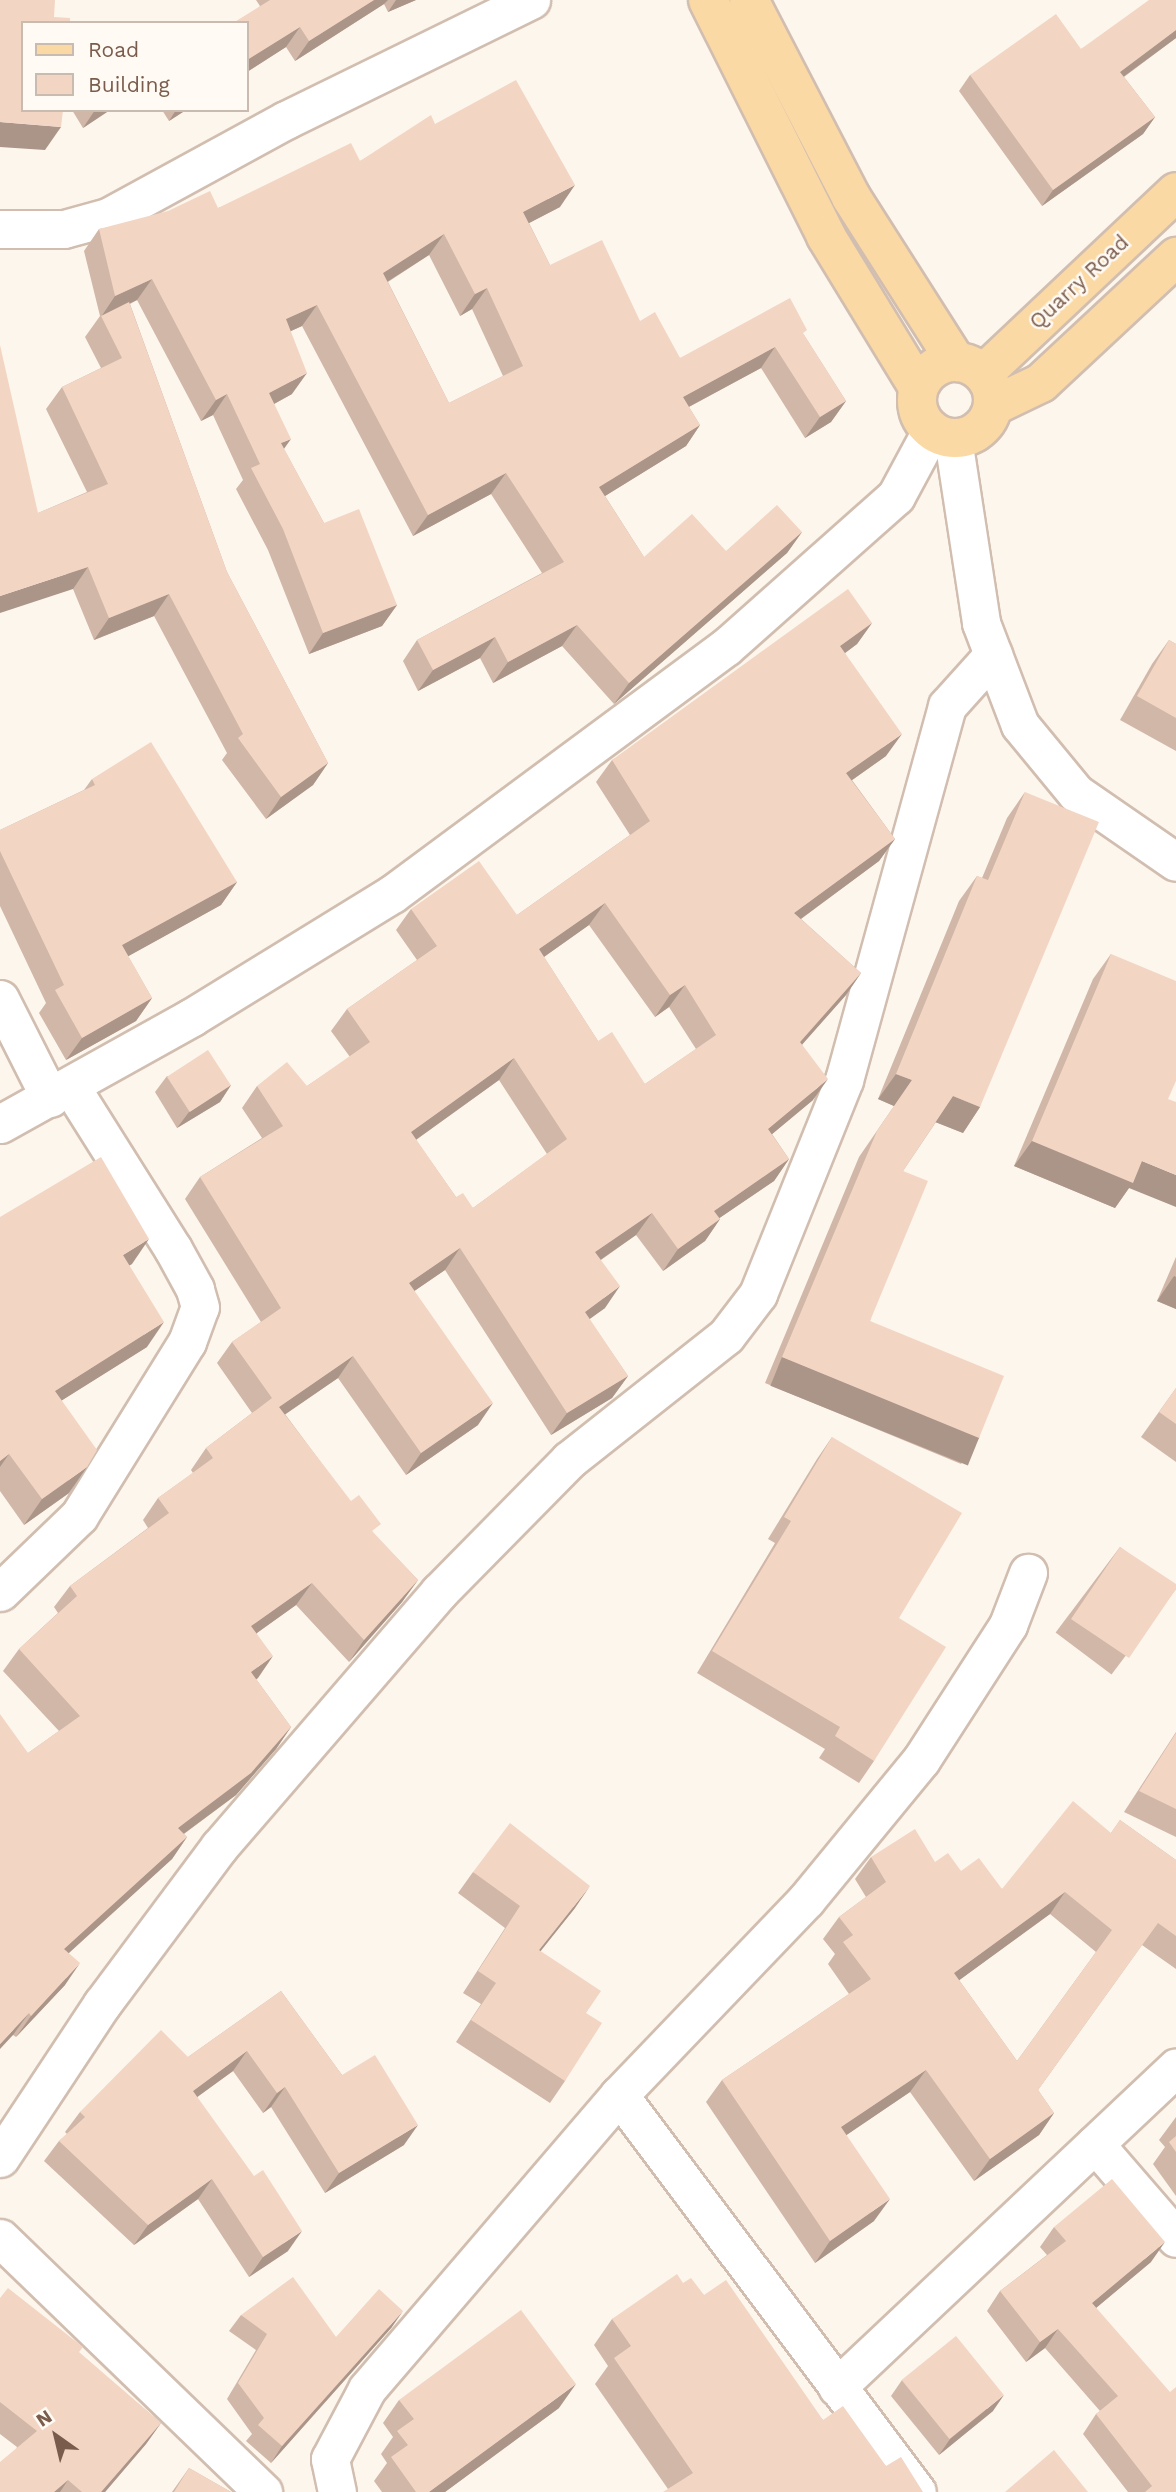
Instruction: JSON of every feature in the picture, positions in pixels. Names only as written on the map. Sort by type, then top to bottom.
[{"type":"main road","points":[[708,0],[826,236],[918,387],[917,411],[942,435],[975,433],[977,380],[851,197],[749,0]]},
{"type":"main road","name":"Quarry Road","points":[[977,380],[1176,192]]},
{"type":"main road","points":[[918,387],[933,369],[977,380],[1041,383],[1176,257]]},
{"type":"street","points":[[0,229],[64,229],[108,218],[286,120],[531,0]]},
{"type":"street","points":[[942,435],[981,623],[1020,725],[1076,793],[1176,862]]},
{"type":"street","points":[[0,1124],[60,1093],[392,894],[726,648],[896,496],[942,435]]},
{"type":"street","points":[[0,2158],[102,2004],[219,1847],[439,1592],[569,1460],[726,1336],[758,1294],[844,1080],[947,706],[993,655]]},
{"type":"street","points":[[0,999],[60,1093],[178,1259],[200,1307],[187,1342],[79,1516],[0,1592]]},
{"type":"street","points":[[337,2492],[330,2459],[366,2389],[619,2095],[806,1900],[921,1760],[1008,1625],[1028,1573]]},
{"type":"street","points":[[837,2387],[1176,2067]]},
{"type":"street","points":[[619,2095],[917,2492]]},
{"type":"street","points":[[1095,2144],[1176,2238]]},
{"type":"street","points":[[0,2238],[263,2492]]},
{"type":"building","points":[[0,0],[55,0],[54,17],[70,18],[70,21],[21,21],[21,112],[63,112],[61,127],[0,122]]},
{"type":"building","points":[[270,0],[374,0],[309,41],[300,27],[248,59],[248,21],[236,21]]},
{"type":"building","points":[[1149,0],[1176,0],[1176,30],[1120,72],[1155,117],[1053,190],[970,75],[1056,14],[1081,49]]},
{"type":"building","points":[[516,80],[575,185],[523,212],[550,265],[602,240],[640,321],[655,312],[680,358],[790,298],[807,330],[803,333],[846,401],[820,417],[775,347],[683,397],[700,425],[599,487],[644,557],[692,514],[726,551],[777,505],[802,532],[629,683],[577,625],[508,662],[495,637],[433,670],[417,640],[564,562],[506,473],[428,515],[317,305],[286,319],[307,373],[269,393],[291,439],[281,443],[324,523],[359,509],[397,605],[323,633],[283,529],[251,468],[260,464],[227,394],[216,400],[152,279],[115,296],[99,229],[168,211],[210,191],[218,208],[351,143],[360,161],[431,115],[435,124]],"holes":[[[444,234],[475,294],[487,288],[523,366],[449,403],[383,273]]]},
{"type":"building","points":[[129,302],[227,572],[328,763],[281,797],[238,738],[243,734],[169,594],[109,618],[88,567],[0,596],[0,345],[38,513],[108,484],[62,387],[122,358],[101,316]]},
{"type":"building","points":[[848,589],[872,623],[840,646],[902,734],[846,773],[895,839],[794,913],[861,973],[800,1042],[828,1079],[768,1129],[789,1159],[714,1211],[720,1219],[678,1249],[652,1213],[595,1252],[620,1286],[585,1312],[628,1376],[567,1413],[460,1248],[409,1283],[493,1403],[421,1453],[353,1356],[279,1407],[351,1501],[359,1495],[381,1524],[372,1531],[418,1580],[364,1640],[312,1583],[251,1626],[273,1656],[251,1672],[291,1727],[251,1773],[178,1828],[187,1837],[64,1949],[80,1963],[31,2016],[29,2013],[0,2044],[0,1714],[28,1753],[80,1716],[19,1649],[77,1596],[70,1586],[169,1513],[158,1498],[213,1458],[206,1448],[272,1398],[232,1342],[281,1308],[200,1177],[283,1126],[257,1086],[287,1062],[307,1086],[370,1042],[347,1009],[437,946],[411,909],[479,861],[517,915],[650,821],[612,760]],"holes":[[[605,903],[670,995],[685,985],[716,1035],[645,1084],[612,1032],[598,1041],[539,949]],[[514,1058],[567,1139],[473,1208],[463,1193],[456,1197],[411,1132]]]},
{"type":"building","points":[[1169,640],[1176,644],[1176,718],[1137,696]]},
{"type":"building","points":[[151,742],[237,882],[122,945],[152,998],[82,1038],[55,990],[64,985],[0,851],[0,830],[95,785],[92,779]]},
{"type":"building","points":[[1025,792],[1099,822],[980,1107],[953,1096],[903,1171],[928,1181],[870,1321],[1004,1376],[979,1438],[782,1357],[877,1131],[912,1080],[896,1074],[977,876],[988,880]]},
{"type":"building","points":[[1111,954],[1176,981],[1176,1081],[1168,1099],[1176,1102],[1176,1175],[1142,1161],[1133,1183],[1032,1141]]},
{"type":"building","points":[[208,1050],[231,1085],[190,1112],[167,1077]]},
{"type":"building","points":[[101,1157],[149,1239],[123,1255],[164,1322],[55,1391],[97,1450],[87,1467],[42,1499],[9,1454],[0,1461],[0,1217]]},
{"type":"building","points":[[1176,1388],[1176,1424],[1159,1412]]},
{"type":"building","points":[[832,1437],[962,1513],[899,1618],[946,1647],[874,1761],[835,1736],[840,1727],[712,1651],[791,1521],[784,1517]]},
{"type":"building","points":[[1120,1547],[1176,1584],[1176,1589],[1129,1658],[1071,1619]]},
{"type":"building","points":[[1176,1733],[1176,1809],[1139,1791]]},
{"type":"building","points":[[1073,1801],[1111,1833],[1120,1820],[1176,1860],[1176,1936],[1158,1923],[1038,2090],[1054,2113],[990,2159],[926,2070],[841,2127],[890,2199],[830,2241],[722,2080],[871,1979],[843,1942],[853,1935],[839,1917],[886,1882],[871,1857],[915,1829],[935,1862],[948,1853],[961,1871],[979,1858],[1002,1889]],"holes":[[[1065,1892],[1112,1930],[1017,2061],[954,1973]]]},
{"type":"building","points":[[510,1823],[590,1886],[539,1950],[601,1991],[586,2013],[602,2023],[565,2081],[471,2020],[496,1983],[478,1971],[520,1906],[473,1872]]},
{"type":"building","points":[[281,1991],[342,2075],[375,2055],[418,2125],[339,2173],[285,2087],[277,2093],[247,2051],[193,2091],[254,2176],[263,2170],[302,2231],[263,2257],[212,2179],[148,2225],[59,2141],[85,2117],[80,2112],[161,2030],[188,2057]]},
{"type":"building","points":[[1176,2136],[1176,2152],[1169,2142]]},
{"type":"building","points":[[1112,2179],[1165,2242],[1092,2303],[1170,2392],[1176,2387],[1176,2492],[1145,2492],[1152,2486],[1096,2414],[1118,2396],[1058,2329],[1040,2342],[1000,2291],[1066,2241],[1054,2227]]},
{"type":"building","points":[[677,2274],[683,2283],[691,2278],[704,2295],[726,2280],[823,2420],[843,2406],[886,2466],[901,2457],[923,2492],[663,2492],[693,2473],[614,2358],[631,2346],[612,2319]]},
{"type":"building","points":[[293,2277],[336,2337],[379,2289],[403,2311],[282,2446],[258,2425],[264,2418],[238,2383],[267,2334],[241,2315]]},
{"type":"building","points":[[8,2288],[83,2347],[79,2352],[161,2423],[101,2492],[82,2492],[68,2480],[54,2492],[0,2492],[0,2462],[37,2431],[0,2402],[0,2298]]},
{"type":"building","points":[[521,2310],[576,2384],[429,2492],[416,2492],[391,2457],[408,2445],[397,2431],[414,2419],[399,2400]]},
{"type":"building","points":[[956,2336],[1004,2395],[949,2439],[902,2380]]},
{"type":"building","points":[[1054,2450],[1088,2492],[1005,2492]]},
{"type":"building","points":[[189,2468],[231,2492],[174,2492]]}]
